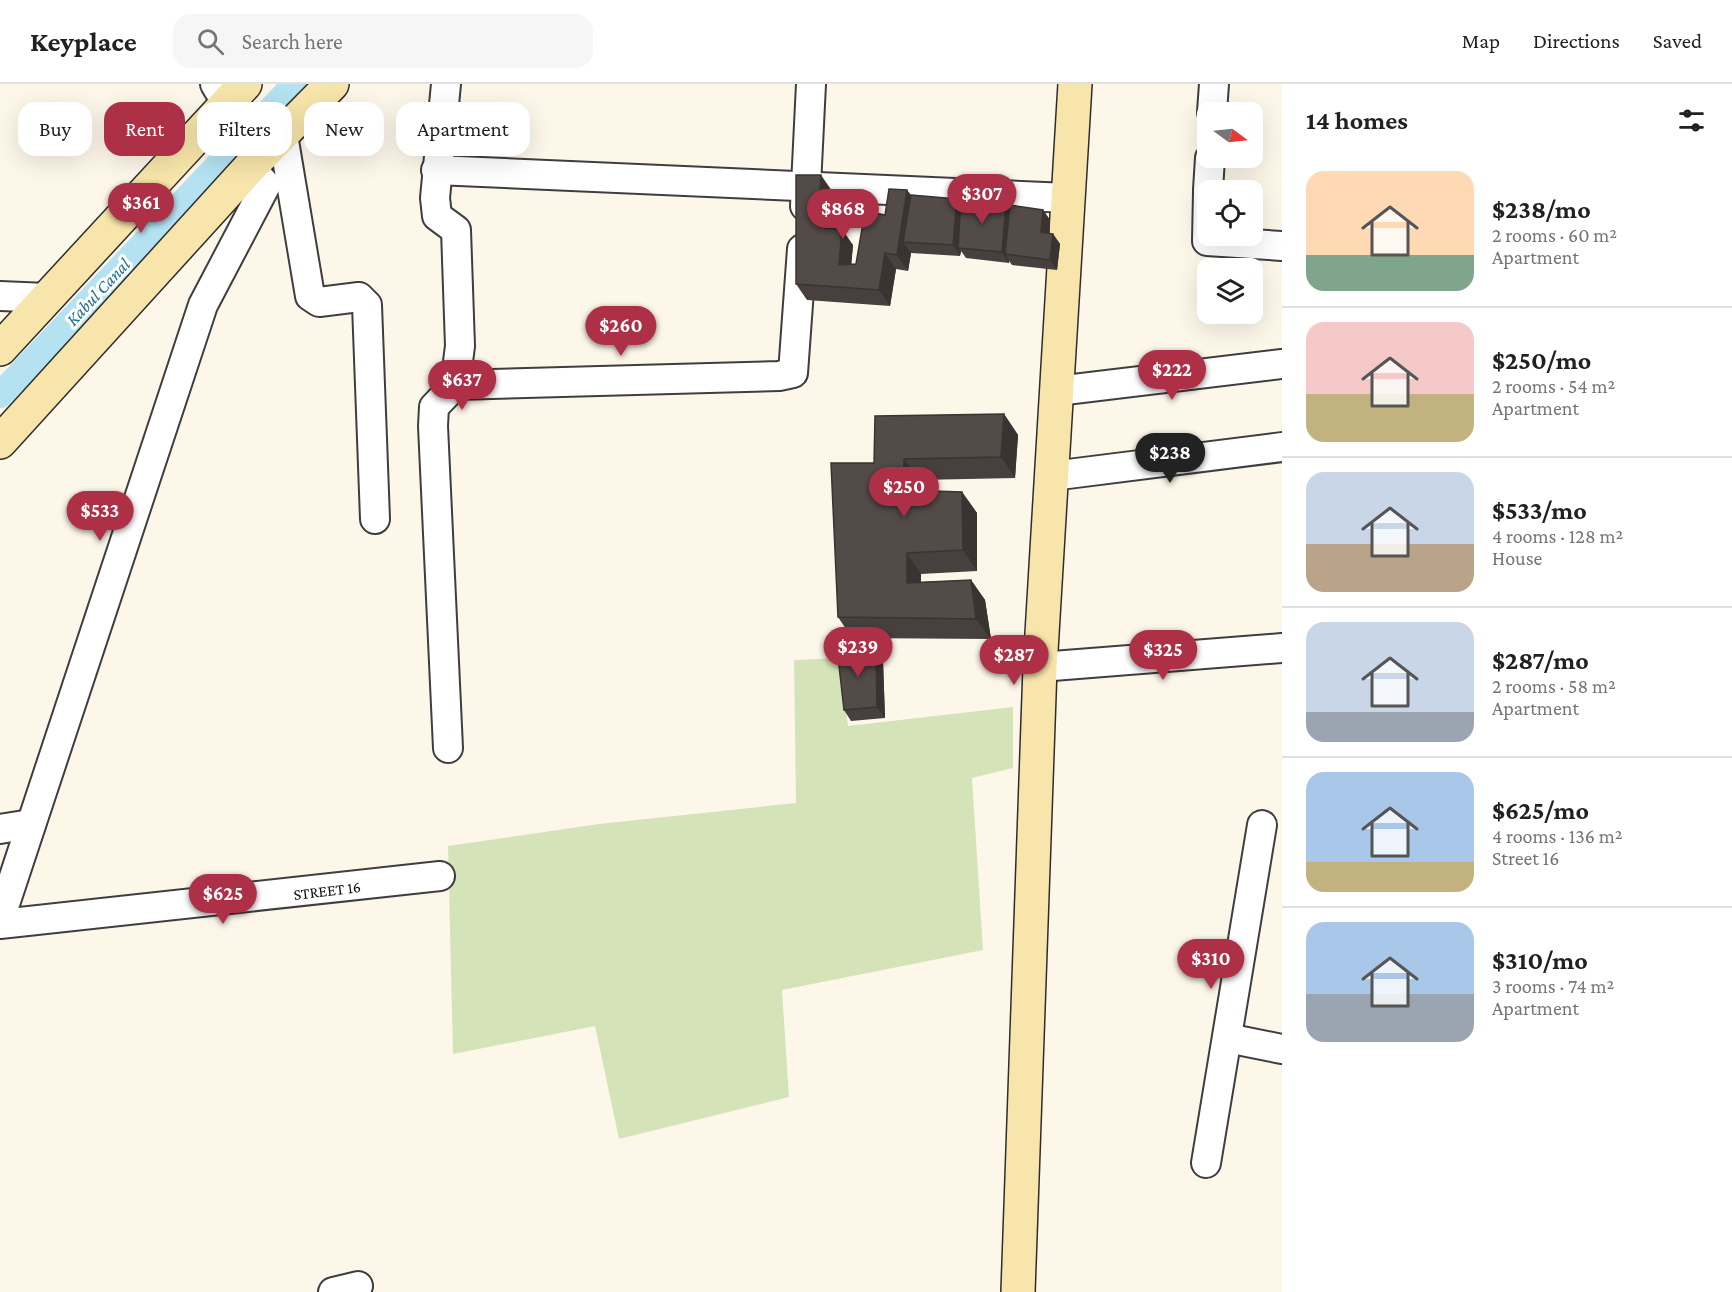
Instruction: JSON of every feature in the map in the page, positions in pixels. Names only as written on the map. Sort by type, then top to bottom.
[{"type":"main road","points":[[292,126],[332,84]]},
{"type":"main road","points":[[1018,1292],[1040,667],[1075,84]]},
{"type":"main road","points":[[0,349],[229,91]]},
{"type":"main road","points":[[0,442],[261,156]]},
{"type":"street","points":[[446,84],[435,198],[437,216],[456,230],[460,346],[455,385],[434,407],[432,426],[448,748]]},
{"type":"street","points":[[455,385],[779,376],[793,373],[812,84]]},
{"type":"street","points":[[1213,102],[1214,84]]},
{"type":"street","points":[[287,156],[310,296],[319,302],[359,297],[368,305],[375,519]]},
{"type":"street","points":[[0,919],[203,304],[266,185],[250,167]]},
{"type":"street","points":[[436,170],[1068,198]]},
{"type":"street","points":[[1263,245],[1282,246]]},
{"type":"street","points":[[0,296],[47,298]]},
{"type":"street","points":[[1057,391],[1282,364]]},
{"type":"street","points":[[1052,476],[1282,447]]},
{"type":"street","points":[[1040,667],[1282,648]]},
{"type":"street","points":[[0,829],[31,824]]},
{"type":"street","points":[[1206,1163],[1262,825]]},
{"type":"street","name":"STREET 16","points":[[0,924],[440,876]]},
{"type":"street","points":[[1227,1038],[1282,1049]]},
{"type":"green space","points":[[840,658],[848,726],[1013,707],[1013,768],[972,778],[983,950],[782,990],[789,1097],[619,1139],[595,1026],[453,1054],[448,846],[599,824],[796,803],[794,660]]},
{"type":"building","points":[[796,175],[821,175],[820,194],[825,199],[825,228],[842,229],[839,265],[856,264],[865,211],[885,215],[889,189],[907,190],[897,255],[885,253],[879,290],[796,284]]},
{"type":"building","points":[[911,195],[957,199],[953,245],[903,242]]},
{"type":"building","points":[[961,198],[1006,204],[1002,252],[958,248]]},
{"type":"building","points":[[1010,205],[1043,210],[1041,232],[1053,234],[1050,260],[1005,254]]},
{"type":"building","points":[[1004,414],[1001,457],[904,459],[903,490],[962,492],[963,550],[907,553],[907,583],[971,580],[976,619],[838,617],[831,463],[874,463],[875,416]]},
{"type":"building","points":[[837,648],[876,650],[877,707],[844,710]]},
{"type":"waterway","name":"Kabul Canal","points":[[0,395],[295,84]]}]
